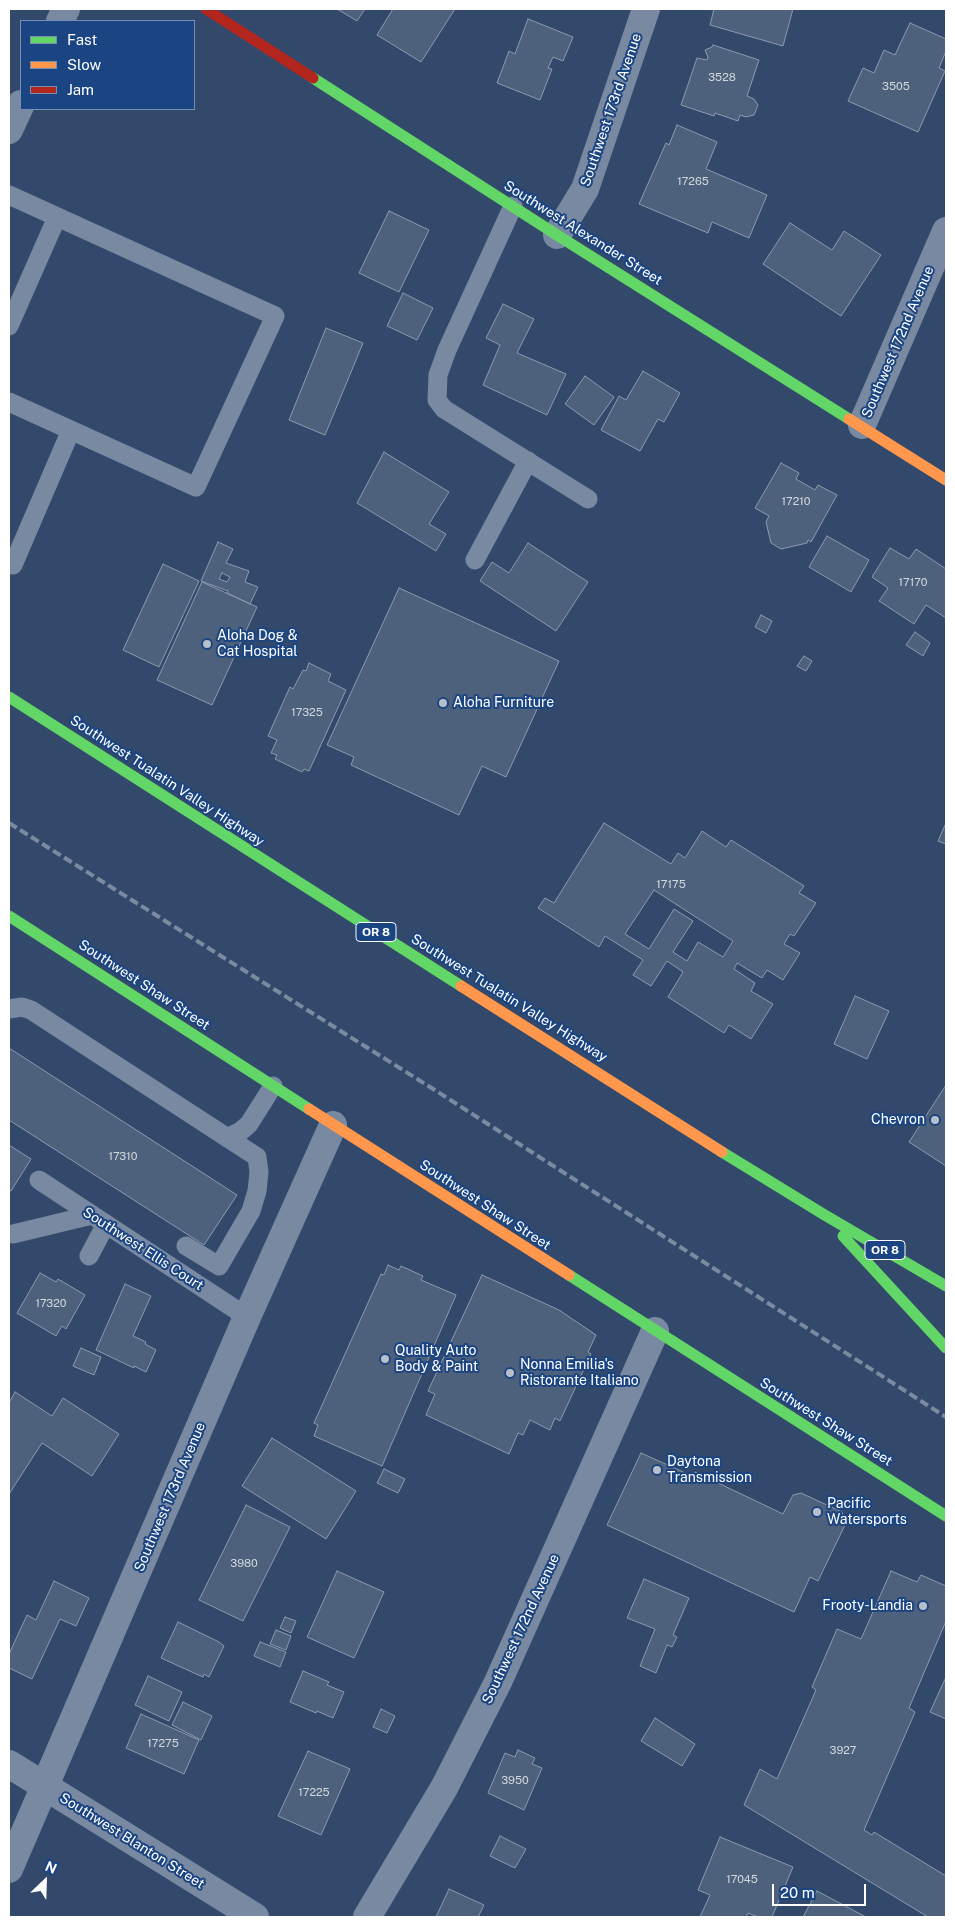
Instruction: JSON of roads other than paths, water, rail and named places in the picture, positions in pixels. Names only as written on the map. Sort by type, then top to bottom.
[{"type":"street","name":"Southwest Alexander Street","points":[[206,9],[558,235],[862,425],[946,480]]},
{"type":"street","name":"Southwest 173rd Avenue","points":[[558,235],[585,189],[646,9]]},
{"type":"street","points":[[9,130],[20,106]]},
{"type":"street","name":"Southwest 172nd Avenue","points":[[862,425],[946,231]]},
{"type":"street","name":"Southwest Tualatin Valley Highway","points":[[9,697],[291,878],[823,1214],[946,1286]]},
{"type":"street","name":"Southwest Shaw Street","points":[[9,916],[333,1126],[946,1516]]},
{"type":"street","name":"Southwest 173rd Avenue","points":[[9,1869],[247,1317],[333,1126]]},
{"type":"street","points":[[823,1214],[946,1348]]},
{"type":"street","name":"Southwest 172nd Avenue","points":[[367,1917],[444,1788],[498,1682],[656,1331]]},
{"type":"street","name":"Southwest Blanton Street","points":[[9,1764],[255,1917]]},
{"type":"lane","points":[[9,195],[275,316],[196,487],[9,402]]},
{"type":"lane","points":[[513,206],[447,350],[438,375],[437,400],[444,409],[588,499]]},
{"type":"lane","points":[[9,326],[57,217]]},
{"type":"lane","points":[[9,564],[13,565],[71,430]]},
{"type":"lane","points":[[475,560],[528,461]]},
{"type":"lane","points":[[9,1009],[22,1007],[31,1010],[257,1157],[259,1172],[257,1191],[251,1211],[219,1266],[186,1246]]},
{"type":"lane","points":[[227,1138],[241,1131],[249,1124],[273,1086]]},
{"type":"lane","name":"Southwest Ellis Court","points":[[39,1180],[247,1317]]},
{"type":"lane","points":[[13,1234],[99,1220],[89,1256]]},
{"type":"railway","points":[[9,823],[430,1087],[946,1417]]},
{"type":"place","name":"Aloha Dog & Cat Hospital","points":[[207,644]]},
{"type":"place","name":"Aloha Furniture","points":[[443,703]]},
{"type":"place","name":"Chevron","points":[[935,1120]]},
{"type":"place","name":"Quality Auto Body & Paint","points":[[385,1359]]},
{"type":"place","name":"Nonna Emilia's Ristorante Italiano","points":[[510,1373]]},
{"type":"place","name":"Daytona Transmission","points":[[657,1470]]},
{"type":"place","name":"Pacific Watersports","points":[[817,1512]]},
{"type":"place","name":"Frooty-Landia","points":[[923,1606]]}]
